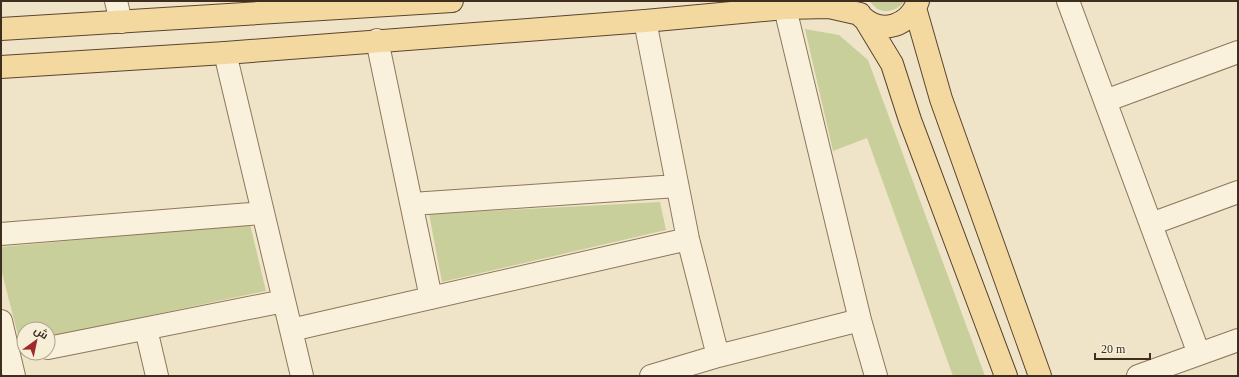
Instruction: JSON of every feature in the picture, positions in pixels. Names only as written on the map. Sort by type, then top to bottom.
[{"type":"main road","points":[[1,29],[118,11],[452,1]]},
{"type":"main road","points":[[1,67],[225,53],[377,40],[645,21],[785,8],[829,7],[860,12],[884,27],[894,26],[902,22],[916,5]]},
{"type":"main road","points":[[916,5],[941,99],[1040,376]]},
{"type":"main road","points":[[860,12],[892,64],[910,120],[1006,376]]},
{"type":"street","points":[[1068,1],[1199,354]]},
{"type":"street","points":[[785,8],[860,320],[876,376]]},
{"type":"street","points":[[645,21],[688,239],[718,356]]},
{"type":"street","points":[[377,40],[431,298]]},
{"type":"street","points":[[1105,100],[1238,52]]},
{"type":"street","points":[[225,53],[302,376]]},
{"type":"street","points":[[412,204],[677,186]]},
{"type":"street","points":[[1151,224],[1238,192]]},
{"type":"street","points":[[1,234],[263,212]]},
{"type":"street","points":[[291,330],[688,239]]},
{"type":"street","points":[[56,346],[284,301]]},
{"type":"street","points":[[651,376],[718,356],[860,320]]},
{"type":"street","points":[[1,321],[16,362]]},
{"type":"street","points":[[146,329],[157,376]]},
{"type":"street","points":[[1138,376],[1238,340]]},
{"type":"green space","points":[[870,1],[905,1],[897,8],[882,11],[874,6]]},
{"type":"green space","points":[[805,29],[839,35],[868,60],[985,376],[953,376],[867,138],[833,151]]},
{"type":"green space","points":[[660,202],[666,230],[442,282],[429,214]]},
{"type":"green space","points":[[250,224],[266,291],[56,335],[56,321],[16,321],[16,327],[1,269],[1,247]]}]
